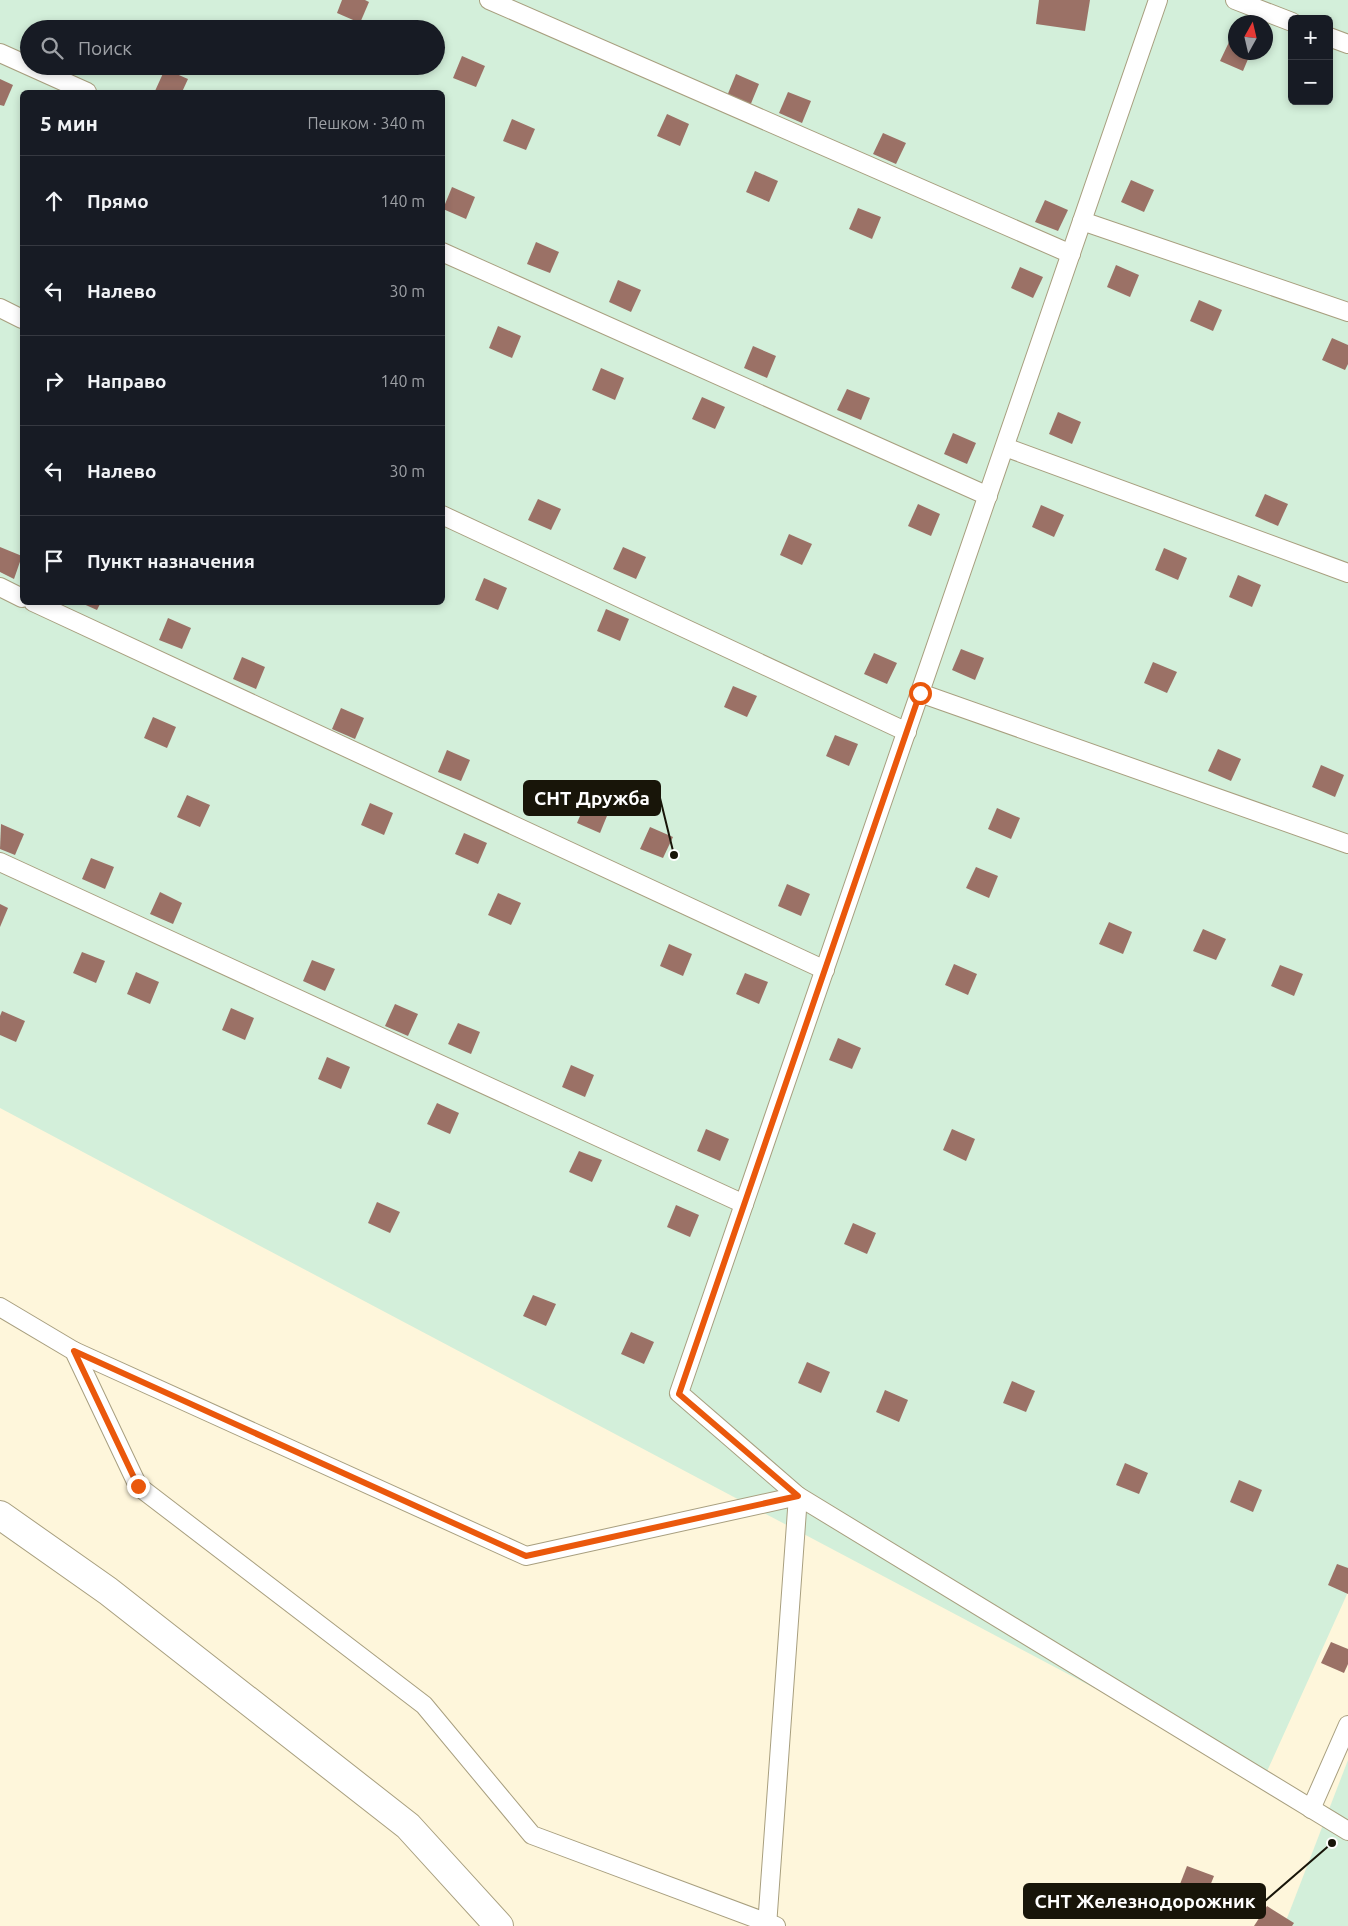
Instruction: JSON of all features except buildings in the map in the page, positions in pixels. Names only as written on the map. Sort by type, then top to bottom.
[{"type":"street","points":[[0,1514],[108,1591],[408,1826],[499,1926]]},
{"type":"lane","points":[[489,0],[1071,254]]},
{"type":"lane","points":[[1158,0],[679,1394],[798,1496],[1348,1831]]},
{"type":"lane","points":[[1235,0],[1288,20]]},
{"type":"lane","points":[[1333,38],[1348,44]]},
{"type":"lane","points":[[0,53],[20,62]]},
{"type":"lane","points":[[49,75],[83,90]]},
{"type":"lane","points":[[1082,221],[1348,312]]},
{"type":"lane","points":[[445,253],[988,496]]},
{"type":"lane","points":[[0,308],[20,318]]},
{"type":"lane","points":[[1005,447],[1348,573]]},
{"type":"lane","points":[[445,516],[907,732]]},
{"type":"lane","points":[[0,587],[20,597]]},
{"type":"lane","points":[[39,605],[825,970]]},
{"type":"lane","points":[[920,693],[1348,844]]},
{"type":"lane","points":[[0,862],[744,1204]]},
{"type":"lane","points":[[0,1307],[74,1351],[526,1556],[798,1496]]},
{"type":"lane","points":[[74,1351],[138,1486],[424,1705],[532,1835],[770,1925],[798,1496]]},
{"type":"lane","points":[[1311,1809],[1348,1725]]},
{"type":"green space","points":[[0,0],[1348,0],[1348,1592],[1264,1778],[0,1108]]},
{"type":"green space","points":[[1348,1760],[1348,1926],[1284,1926]]},
{"type":"place","name":"СНТ Дружба","points":[[674,855]]},
{"type":"place","name":"СНТ Железнодорожник","points":[[1332,1843]]},
{"type":"route","points":[[138,1486],[74,1351],[526,1556],[798,1496],[679,1394],[920,693]]}]
